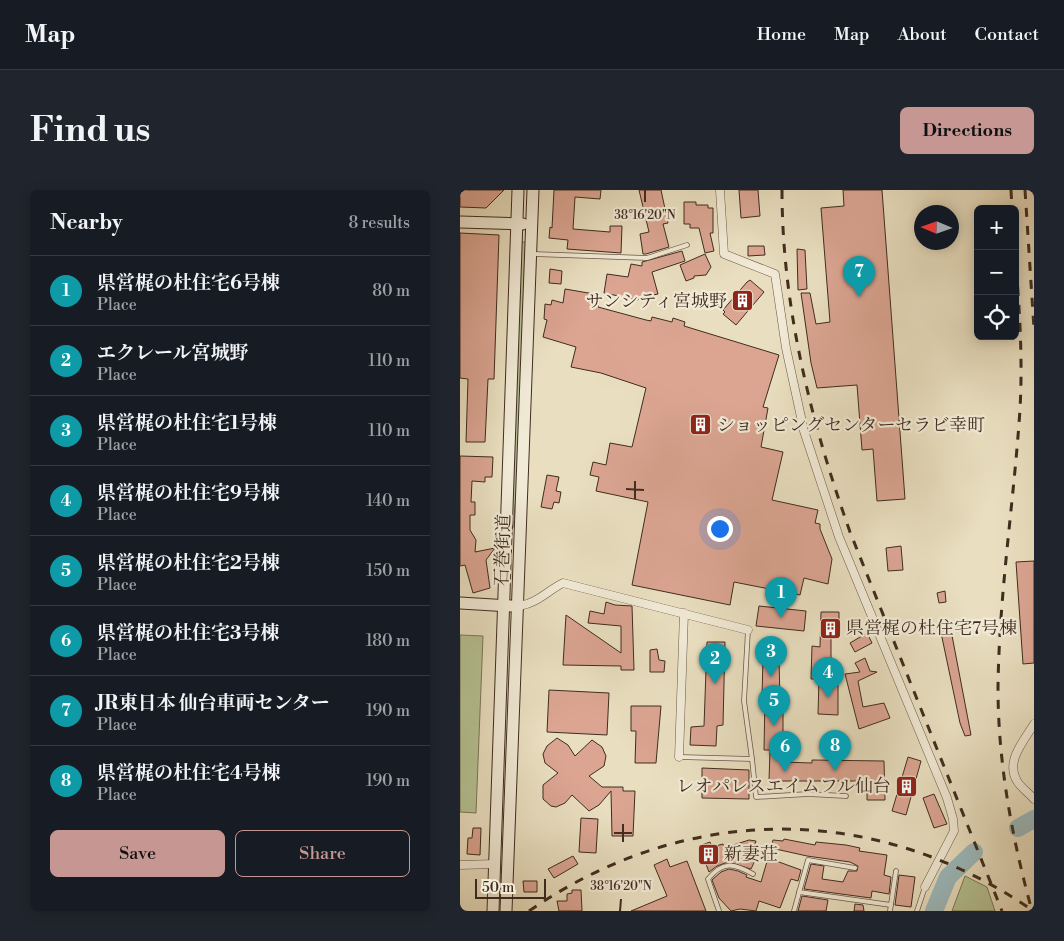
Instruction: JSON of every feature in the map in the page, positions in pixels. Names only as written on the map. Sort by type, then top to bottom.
[{"type":"street","name":"石巻街道","points":[[493,911],[518,190]]},
{"type":"street","name":"石巻街道","points":[[506,911],[519,606],[533,190]]},
{"type":"street","points":[[720,190],[724,254],[775,274],[786,348],[804,431],[839,537],[954,819],[954,831],[925,887]]},
{"type":"street","points":[[460,222],[532,224]]},
{"type":"street","points":[[460,603],[504,606],[531,604],[542,599],[552,589],[563,583],[748,630]]},
{"type":"street","points":[[679,757],[684,613]]},
{"type":"street","points":[[1031,796],[1018,783],[1012,771],[1015,755],[1034,724]]},
{"type":"street","points":[[460,865],[495,864]]},
{"type":"lane","points":[[531,254],[646,258],[687,245]]},
{"type":"lane","points":[[748,630],[744,701],[756,796],[808,794],[846,796]]},
{"type":"lane","points":[[679,757],[752,759]]},
{"type":"lane","points":[[794,911],[808,860],[855,868]]},
{"type":"lane","points":[[719,911],[708,880],[716,869],[725,865],[742,868],[753,874]]},
{"type":"lane","points":[[890,911],[896,871]]},
{"type":"lane","points":[[917,911],[925,887]]},
{"type":"lane","points":[[799,892],[891,905]]},
{"type":"green space","points":[[521,242],[526,242],[518,475],[513,528],[511,527]]},
{"type":"green space","points":[[460,635],[483,636],[476,813],[460,812]]},
{"type":"green space","points":[[965,876],[987,887],[995,911],[952,911]]},
{"type":"building","points":[[460,190],[504,190],[486,208],[460,207]]},
{"type":"building","points":[[554,190],[601,190],[600,199],[575,197],[573,229],[610,232],[610,226],[622,226],[621,253],[567,249],[568,240],[549,238],[550,227],[552,228]]},
{"type":"building","points":[[639,190],[661,190],[668,223],[663,224],[669,247],[643,254],[640,234],[649,232]]},
{"type":"building","points":[[739,190],[758,190],[760,216],[741,218]]},
{"type":"building","points":[[843,190],[882,190],[905,499],[877,501],[873,449],[862,450],[857,385],[817,388],[811,363],[801,293],[810,293],[816,324],[830,322],[821,208],[844,206]]},
{"type":"building","points":[[684,202],[696,202],[696,205],[708,205],[708,208],[713,208],[713,233],[710,233],[714,251],[705,253],[699,228],[690,228],[690,224],[684,224]]},
{"type":"building","points":[[460,233],[499,235],[494,379],[488,379],[485,442],[466,442],[468,379],[460,378]]},
{"type":"building","points":[[748,246],[764,246],[765,255],[748,256]]},
{"type":"building","points":[[797,249],[805,250],[807,289],[798,290]]},
{"type":"building","points":[[682,251],[685,261],[652,272],[658,294],[639,298],[638,300],[604,293],[607,274],[628,277],[631,264],[642,266],[642,262]]},
{"type":"building","points":[[705,254],[711,267],[706,275],[694,276],[694,278],[686,281],[680,265]]},
{"type":"building","points":[[550,269],[562,271],[561,284],[549,283]]},
{"type":"building","name":"サンシティ宮城野","points":[[750,280],[764,292],[736,325],[723,314],[725,312],[723,310]]},
{"type":"building","points":[[565,289],[600,295],[598,307],[651,321],[652,317],[672,322],[673,318],[685,322],[684,326],[779,355],[763,407],[768,408],[761,447],[783,452],[772,500],[818,510],[815,523],[820,524],[820,529],[832,559],[828,584],[804,578],[800,595],[734,582],[730,605],[632,585],[648,502],[596,491],[599,477],[590,475],[593,462],[606,465],[610,443],[632,447],[646,388],[601,373],[571,367],[576,347],[543,337],[547,320],[544,319],[545,304],[551,305],[552,300],[563,303]]},
{"type":"building","points":[[460,456],[493,457],[492,477],[485,477],[485,482],[472,481],[471,502],[475,502],[475,515],[470,515],[470,530],[476,540],[475,552],[495,548],[486,560],[490,588],[473,593],[465,565],[460,566]]},
{"type":"building","points":[[547,475],[559,477],[556,491],[561,492],[559,503],[554,502],[552,509],[541,507]]},
{"type":"building","points":[[901,546],[903,570],[888,571],[886,548]]},
{"type":"building","points":[[1034,561],[1034,663],[1023,664],[1016,562]]},
{"type":"building","points":[[945,591],[946,602],[939,603],[937,593]]},
{"type":"building","points":[[606,602],[615,605],[632,606],[634,670],[621,670],[621,666],[563,665],[566,615],[621,653],[621,626],[588,623],[590,611],[604,614]]},
{"type":"building","points":[[759,606],[806,611],[804,631],[756,626]]},
{"type":"building","points":[[821,612],[839,612],[839,625],[831,626],[831,682],[838,683],[838,715],[818,714],[819,679],[811,679],[812,646],[820,647]]},
{"type":"building","points":[[950,625],[971,735],[965,736],[960,723],[940,628]]},
{"type":"building","points":[[867,633],[872,643],[855,652],[850,643]]},
{"type":"building","points":[[707,642],[725,642],[723,725],[717,726],[716,746],[690,745],[691,727],[704,726]]},
{"type":"building","points":[[657,649],[659,660],[665,661],[664,672],[650,672],[650,650]]},
{"type":"building","points":[[770,654],[779,658],[780,702],[783,702],[783,762],[812,763],[812,760],[884,761],[885,800],[867,800],[867,781],[769,781],[770,750],[764,750],[765,697],[762,697],[763,657]]},
{"type":"building","points":[[865,658],[870,671],[877,672],[858,681],[863,707],[884,703],[890,718],[859,729],[845,674],[860,672],[855,663]]},
{"type":"building","points":[[549,690],[609,693],[607,735],[547,732]]},
{"type":"building","points":[[631,706],[661,706],[656,763],[635,763],[636,731],[631,731]]},
{"type":"building","points":[[557,738],[568,745],[575,756],[592,740],[602,747],[606,756],[604,766],[589,776],[602,787],[623,787],[623,791],[635,791],[633,836],[612,836],[611,791],[599,805],[589,811],[572,795],[565,803],[556,807],[551,806],[543,799],[543,785],[558,773],[545,763],[543,754],[547,746]]},
{"type":"building","name":"レオパレスエイムフル仙台","points":[[908,757],[921,761],[906,815],[892,811]]},
{"type":"building","points":[[702,768],[749,770],[749,799],[702,798]]},
{"type":"building","points":[[934,794],[947,824],[934,828],[923,798]]},
{"type":"building","points":[[581,818],[598,819],[596,853],[579,852]]},
{"type":"building","points":[[473,828],[481,828],[480,855],[467,854],[468,838],[472,838]]},
{"type":"building","points":[[784,839],[815,845],[816,842],[846,845],[860,848],[859,851],[887,855],[884,875],[891,877],[889,894],[872,891],[871,898],[804,889],[811,864],[824,866],[822,879],[843,882],[848,871],[857,871],[858,866],[850,862],[807,856],[771,848],[773,840],[783,841]]},
{"type":"building","points":[[749,840],[756,841],[753,852],[758,854],[751,869],[728,862],[717,866],[709,872],[699,846],[710,842],[712,847],[723,844],[724,848]]},
{"type":"building","points":[[573,856],[578,864],[554,878],[548,869]]},
{"type":"building","points":[[768,858],[801,870],[798,881],[791,879],[780,908],[759,901],[756,911],[740,909],[731,911],[719,898],[712,880],[721,872],[729,869],[738,871],[747,875],[746,877],[761,882]]},
{"type":"building","points":[[667,859],[670,867],[687,861],[706,911],[631,911],[667,896],[654,865]]},
{"type":"building","points":[[899,875],[915,877],[911,907],[895,905]]},
{"type":"building","points":[[523,881],[537,881],[537,892],[524,892]]},
{"type":"building","points":[[572,890],[581,890],[582,911],[559,911],[557,901],[567,901],[567,894],[572,893]]},
{"type":"building","points":[[802,896],[828,900],[826,911],[798,911]]},
{"type":"building","points":[[855,904],[863,905],[864,911],[854,911]]},
{"type":"waterway","points":[[1018,828],[1034,819]]},
{"type":"waterway","points":[[934,911],[948,877],[974,852]]},
{"type":"railway","points":[[782,190],[783,234],[793,321],[801,364],[823,449],[850,532],[1002,911]]},
{"type":"railway","points":[[1011,190],[1012,205]]},
{"type":"railway","points":[[1025,190],[1034,329]]},
{"type":"railway","points":[[1018,295],[1021,369],[1020,409],[1001,618],[998,688],[1003,772],[1012,828],[1032,911]]},
{"type":"railway","points":[[529,911],[590,875],[652,850],[716,834],[781,829],[846,834],[909,849],[972,875],[1032,910]]},
{"type":"place","name":"JR東日本 仙台車両センター","points":[[859,297]]},
{"type":"place","name":"サンシティ宮城野","points":[[743,301]]},
{"type":"place","name":"ショッピングセンターセラビ幸町","points":[[701,425]]},
{"type":"place","name":"県営梶の杜住宅6号棟","points":[[781,618]]},
{"type":"place","name":"県営梶の杜住宅7号棟","points":[[830,628]]},
{"type":"place","name":"県営梶の杜住宅1号棟","points":[[771,677]]},
{"type":"place","name":"エクレール宮城野","points":[[715,684]]},
{"type":"place","name":"県営梶の杜住宅9号棟","points":[[828,698]]},
{"type":"place","name":"県営梶の杜住宅2号棟","points":[[774,726]]},
{"type":"place","name":"県営梶の杜住宅4号棟","points":[[835,771]]},
{"type":"place","name":"県営梶の杜住宅3号棟","points":[[785,772]]},
{"type":"place","name":"レオパレスエイムフル仙台","points":[[907,786]]},
{"type":"place","name":"新妻荘","points":[[708,854]]}]
